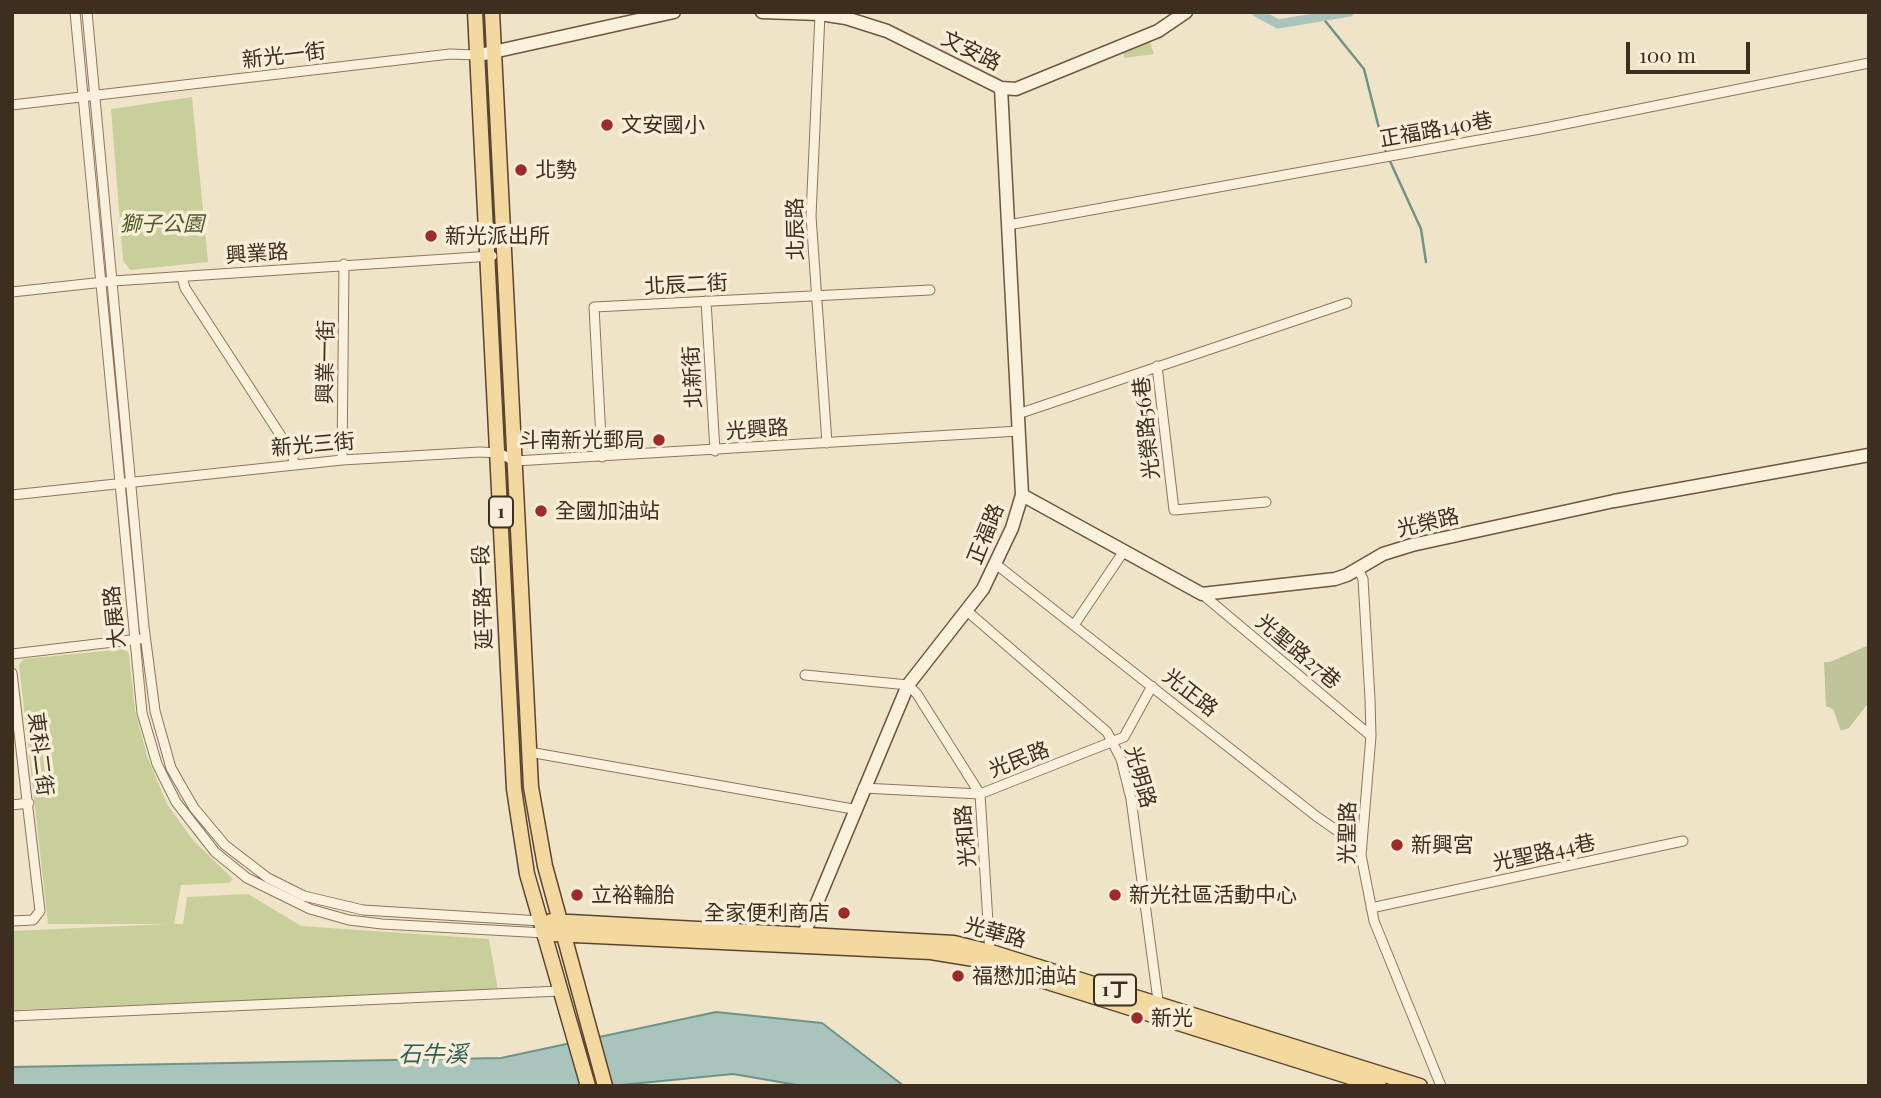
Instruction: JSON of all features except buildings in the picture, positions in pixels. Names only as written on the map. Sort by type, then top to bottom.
[{"type":"main road","name":"延平路一段","points":[[475,12],[499,453],[507,676],[520,836],[588,1086]]},
{"type":"main road","name":"延平路一段","points":[[492,12],[533,800],[561,928],[605,1086]]},
{"type":"main road","points":[[503,570],[521,569]]},
{"type":"main road","points":[[507,676],[526,675]]},
{"type":"main road","name":"光華路","points":[[543,927],[801,940],[942,942],[1261,1042],[1420,1086]]},
{"type":"main road","name":"光華路","points":[[1261,1042],[1379,1086]]},
{"type":"street","name":"大展路","points":[[75,12],[142,713],[157,764],[176,802],[215,852],[247,878],[281,898],[349,920],[543,927]]},
{"type":"street","name":"大展路","points":[[87,12],[146,639],[155,711],[172,768],[194,808],[225,845],[268,878],[304,896],[363,910],[543,927]]},
{"type":"street","points":[[477,55],[494,54],[674,12]]},
{"type":"street","name":"文安路","points":[[762,12],[820,14],[887,31],[1002,88]]},
{"type":"street","points":[[1002,88],[1016,89],[1083,62],[1158,31],[1186,12]]},
{"type":"street","name":"北辰路","points":[[820,14],[811,216],[827,443]]},
{"type":"street","name":"新光一街","points":[[12,105],[450,54],[477,55]]},
{"type":"street","name":"正福路140巷","points":[[1008,225],[1540,129],[1869,64]]},
{"type":"street","name":"正福路","points":[[801,940],[853,810],[908,685],[967,611],[997,565],[1022,495],[1002,88]]},
{"type":"street","name":"興業路","points":[[12,292],[113,281],[505,255]]},
{"type":"street","name":"興業一街","points":[[342,460],[344,264]]},
{"type":"street","points":[[182,277],[186,288],[292,453],[294,464]]},
{"type":"street","name":"北辰二街","points":[[602,457],[594,307],[930,290]]},
{"type":"street","name":"北新街","points":[[706,301],[715,451]]},
{"type":"street","name":"光榮路56巷","points":[[1266,502],[1174,510],[1157,366],[1347,303]]},
{"type":"street","points":[[1018,414],[1157,366]]},
{"type":"street","name":"光興路","points":[[499,453],[515,461],[1019,431]]},
{"type":"street","name":"新光三街","points":[[12,495],[294,464],[499,453]]},
{"type":"street","name":"光榮路","points":[[1202,594],[1335,579],[1383,554],[1412,545],[1614,501],[1869,455]]},
{"type":"street","points":[[1022,495],[1202,594]]},
{"type":"street","points":[[1074,625],[1124,551]]},
{"type":"street","name":"光正路","points":[[997,565],[1334,830],[1362,848]]},
{"type":"street","name":"光聖路","points":[[1357,569],[1363,579],[1371,736],[1362,848],[1371,908],[1398,986],[1441,1086]]},
{"type":"street","name":"光聖路27巷","points":[[1202,594],[1371,736]]},
{"type":"street","name":"光明路","points":[[967,611],[1107,733],[1121,759],[1131,799],[1159,1010]]},
{"type":"street","points":[[12,654],[146,639]]},
{"type":"street","name":"東科二街","points":[[12,673],[40,911],[33,920],[12,921]]},
{"type":"street","points":[[805,675],[908,685]]},
{"type":"street","name":"光和路","points":[[908,685],[980,794],[989,957]]},
{"type":"street","name":"光民路","points":[[863,788],[980,794],[1124,737],[1152,686]]},
{"type":"street","points":[[529,752],[853,810]]},
{"type":"street","points":[[12,805],[29,803]]},
{"type":"street","name":"光聖路44巷","points":[[1371,908],[1683,841]]},
{"type":"street","points":[[12,1016],[560,991]]},
{"type":"green space","points":[[1150,42],[1154,54],[1124,58],[1123,52]]},
{"type":"green space","name":"獅子公園","points":[[192,97],[208,262],[130,270],[123,260],[111,109]]},
{"type":"green space","points":[[1869,645],[1869,702],[1849,728],[1841,731],[1833,709],[1826,706],[1824,662],[1830,662]]},
{"type":"green space","points":[[125,649],[129,654],[135,710],[147,756],[167,804],[192,839],[233,879],[229,883],[181,885],[174,924],[183,924],[187,897],[248,894],[301,926],[489,939],[498,990],[12,1010],[12,931],[167,924],[48,924],[19,664],[24,659]]},
{"type":"water","points":[[716,1012],[822,1023],[904,1086],[803,1086],[733,1074],[611,1086],[12,1086],[12,1067],[501,1058]]},
{"type":"waterway","points":[[1256,12],[1278,24],[1350,12]]},
{"type":"waterway","points":[[1322,17],[1364,69],[1384,148],[1421,229],[1426,262]]},
{"type":"place","name":"文安國小","points":[[607,125]]},
{"type":"place","name":"北勢","points":[[521,170]]},
{"type":"place","name":"新光派出所","points":[[431,236]]},
{"type":"place","name":"斗南新光郵局","points":[[659,440]]},
{"type":"place","name":"全國加油站","points":[[541,511]]},
{"type":"place","name":"新興宮","points":[[1397,845]]},
{"type":"place","name":"立裕輪胎","points":[[577,895]]},
{"type":"place","name":"新光社區活動中心","points":[[1115,895]]},
{"type":"place","name":"全家便利商店","points":[[844,913]]},
{"type":"place","name":"福懋加油站","points":[[958,976]]},
{"type":"place","name":"新光","points":[[1137,1018]]},
{"type":"water label","name":"石牛溪","points":[[433,1055]]}]
